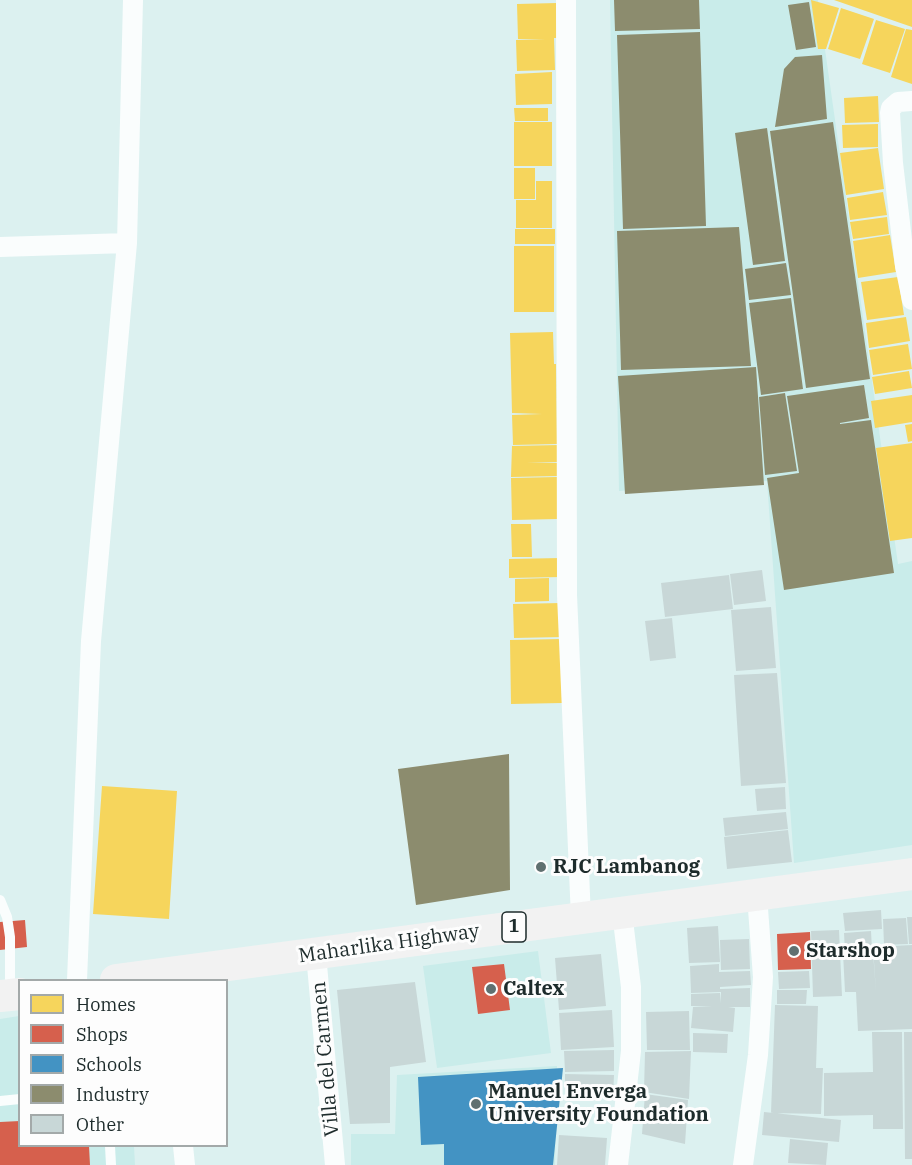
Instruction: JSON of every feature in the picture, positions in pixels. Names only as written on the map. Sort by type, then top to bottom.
[{"type":"main road","name":"Maharlika Highway","points":[[143,979],[912,874]]},
{"type":"street","points":[[77,979],[92,641],[127,243],[133,0]]},
{"type":"street","points":[[566,0],[567,595],[582,918]]},
{"type":"street","points":[[912,101],[898,102],[891,108],[890,113],[893,163],[905,266],[912,300]]},
{"type":"street","points":[[0,247],[127,243]]},
{"type":"street","points":[[743,1165],[758,1055],[763,977],[757,895]]},
{"type":"street","points":[[618,1165],[631,1051],[631,987],[622,912]]},
{"type":"street","name":"Villa del Carmen","points":[[316,954],[335,1165]]},
{"type":"street","points":[[183,1147],[185,1165]]},
{"type":"lane","points":[[0,900],[7,917],[10,937],[10,995]]},
{"type":"lane","points":[[0,1101],[18,1099]]},
{"type":"lane","points":[[110,1147],[111,1165]]},
{"type":"shaded area","points":[[610,0],[818,0],[898,564],[912,561],[912,845],[794,863],[767,481],[619,491]]},
{"type":"shaded area","points":[[538,951],[551,1053],[437,1068],[423,966]]},
{"type":"shaded area","points":[[18,1016],[18,1147],[134,1147],[135,1165],[0,1165],[0,1019]]},
{"type":"shaded area","name":"Manuel Enverga University Foundation","points":[[557,1066],[555,1165],[351,1165],[351,1134],[395,1134],[397,1075]]},
{"type":"building: Homes","points":[[811,0],[839,8],[826,49],[818,49]]},
{"type":"building: Homes","points":[[834,0],[912,0],[912,27]]},
{"type":"building: Homes","points":[[557,3],[558,38],[554,38],[555,70],[517,71],[516,40],[545,39],[518,39],[517,4]]},
{"type":"building: Homes","points":[[841,8],[874,19],[860,59],[828,49]]},
{"type":"building: Homes","points":[[876,20],[905,29],[890,73],[862,64]]},
{"type":"building: Homes","points":[[906,29],[912,30],[912,84],[891,77]]},
{"type":"building: Homes","points":[[552,72],[552,104],[516,105],[515,74]]},
{"type":"building: Homes","points":[[878,96],[879,122],[845,123],[844,98]]},
{"type":"building: Homes","points":[[514,108],[548,108],[548,121],[515,121]]},
{"type":"building: Homes","points":[[514,122],[552,122],[552,166],[514,166]]},
{"type":"building: Homes","points":[[878,124],[878,147],[843,148],[842,125]]},
{"type":"building: Homes","points":[[878,148],[884,189],[846,195],[840,153]]},
{"type":"building: Homes","points":[[514,168],[535,168],[535,199],[514,199]]},
{"type":"building: Homes","points":[[536,181],[552,181],[552,228],[516,228],[516,200],[536,200]]},
{"type":"building: Homes","points":[[883,192],[887,215],[850,220],[847,198]]},
{"type":"building: Homes","points":[[887,217],[889,234],[853,239],[850,222]]},
{"type":"building: Homes","points":[[515,229],[555,229],[555,244],[515,244]]},
{"type":"building: Homes","points":[[890,235],[896,272],[858,278],[853,241]]},
{"type":"building: Homes","points":[[514,246],[554,246],[554,312],[514,312]]},
{"type":"building: Homes","points":[[898,277],[904,315],[867,320],[861,282]]},
{"type":"building: Homes","points":[[906,317],[910,341],[869,348],[866,323]]},
{"type":"building: Homes","points":[[553,332],[554,364],[556,364],[557,444],[513,445],[512,415],[542,414],[512,413],[510,333]]},
{"type":"building: Homes","points":[[908,344],[912,369],[873,375],[869,350]]},
{"type":"building: Homes","points":[[909,371],[912,388],[875,394],[872,377]]},
{"type":"building: Homes","points":[[912,395],[912,422],[875,428],[871,401]]},
{"type":"building: Homes","points":[[912,424],[912,441],[908,442],[905,425]]},
{"type":"building: Homes","points":[[912,443],[912,538],[890,541],[876,448]]},
{"type":"building: Homes","points":[[559,445],[560,462],[527,463],[559,463],[559,476],[511,477],[512,446]]},
{"type":"building: Homes","points":[[557,477],[558,519],[512,520],[511,478]]},
{"type":"building: Homes","points":[[511,524],[531,524],[532,557],[512,557]]},
{"type":"building: Homes","points":[[561,558],[561,577],[509,578],[509,559]]},
{"type":"building: Homes","points":[[549,578],[549,601],[515,602],[515,579]]},
{"type":"building: Homes","points":[[561,603],[562,637],[514,638],[513,604]]},
{"type":"building: Homes","points":[[561,639],[562,703],[511,704],[510,640]]},
{"type":"building: Homes","points":[[102,786],[177,791],[169,919],[93,914]]},
{"type":"building: Shops","points":[[25,920],[27,947],[0,950],[0,922]]},
{"type":"building: Shops","name":"Starshop","points":[[810,932],[811,969],[778,970],[777,934]]},
{"type":"building: Shops","name":"Caltex","points":[[504,964],[510,1010],[478,1014],[472,967]]},
{"type":"building: Shops","points":[[18,1121],[18,1147],[89,1147],[90,1165],[0,1165],[0,1122]]},
{"type":"building: Schools","name":"Manuel Enverga University Foundation","points":[[563,1068],[553,1165],[444,1165],[444,1144],[421,1145],[418,1077]]},
{"type":"building: Industry","points":[[614,0],[699,0],[700,29],[615,31]]},
{"type":"building: Industry","points":[[809,2],[816,47],[796,50],[788,5]]},
{"type":"building: Industry","points":[[700,32],[706,226],[623,229],[617,35]]},
{"type":"building: Industry","points":[[822,55],[827,119],[775,127],[784,69],[795,57]]},
{"type":"building: Industry","points":[[833,122],[870,379],[806,388],[770,131]]},
{"type":"building: Industry","points":[[767,128],[785,261],[753,265],[735,133]]},
{"type":"building: Industry","points":[[739,227],[751,366],[621,370],[617,231]]},
{"type":"building: Industry","points":[[786,263],[791,295],[749,300],[745,269]]},
{"type":"building: Industry","points":[[791,298],[803,389],[761,395],[749,303]]},
{"type":"building: Industry","points":[[756,367],[764,485],[625,494],[618,376]]},
{"type":"building: Industry","points":[[864,385],[869,418],[840,424],[871,420],[894,573],[784,590],[767,478],[799,473],[787,396]]},
{"type":"building: Industry","points":[[785,393],[797,471],[765,475],[759,397]]},
{"type":"building: Industry","points":[[509,754],[510,890],[416,905],[398,769]]},
{"type":"building: Other","points":[[762,570],[766,601],[734,605],[730,574]]},
{"type":"building: Other","points":[[729,575],[733,609],[665,617],[661,583]]},
{"type":"building: Other","points":[[771,607],[776,668],[736,671],[731,610]]},
{"type":"building: Other","points":[[672,618],[676,658],[650,661],[645,621]]},
{"type":"building: Other","points":[[777,673],[786,783],[741,786],[734,675]]},
{"type":"building: Other","points":[[785,787],[786,809],[757,811],[755,789]]},
{"type":"building: Other","points":[[786,812],[788,829],[725,836],[723,818]]},
{"type":"building: Other","points":[[788,830],[792,862],[727,869],[724,837]]},
{"type":"building: Other","points":[[881,910],[882,929],[845,931],[843,913]]},
{"type":"building: Other","points":[[907,917],[912,917],[912,944],[909,944]]},
{"type":"building: Other","points":[[906,918],[908,944],[884,945],[883,919]]},
{"type":"building: Other","points":[[718,926],[720,962],[689,963],[687,928]]},
{"type":"building: Other","points":[[839,930],[842,996],[813,997],[811,931]]},
{"type":"building: Other","points":[[871,931],[872,950],[845,952],[844,933]]},
{"type":"building: Other","points":[[749,939],[750,969],[721,970],[720,940]]},
{"type":"building: Other","points":[[912,945],[912,1029],[858,1031],[856,992],[845,992],[843,953],[873,952],[876,992],[873,947]]},
{"type":"building: Other","points":[[601,954],[606,1006],[559,1010],[555,958]]},
{"type":"building: Other","points":[[719,964],[719,972],[750,971],[751,985],[720,987],[720,989],[750,988],[750,1007],[728,1007],[735,1008],[733,1032],[691,1028],[693,1007],[712,1006],[691,1006],[691,994],[720,993],[721,1003],[721,992],[691,993],[690,966]]},
{"type":"building: Other","points":[[809,971],[810,988],[779,989],[778,972]]},
{"type":"building: Other","points":[[415,982],[426,1062],[390,1067],[390,1123],[350,1124],[337,990]]},
{"type":"building: Other","points":[[777,990],[807,990],[806,1004],[777,1004]]},
{"type":"building: Other","points":[[775,1005],[818,1006],[816,1068],[823,1068],[821,1114],[771,1113]]},
{"type":"building: Other","points":[[612,1010],[614,1047],[561,1050],[559,1013]]},
{"type":"building: Other","points":[[689,1011],[690,1050],[647,1050],[646,1012]]},
{"type":"building: Other","points":[[872,1032],[902,1032],[903,1129],[873,1129],[873,1115],[824,1116],[824,1073],[873,1072]]},
{"type":"building: Other","points":[[904,1032],[912,1032],[912,1159],[905,1159]]},
{"type":"building: Other","points":[[693,1033],[728,1034],[727,1053],[693,1052]]},
{"type":"building: Other","points":[[614,1050],[614,1071],[565,1072],[564,1051]]},
{"type":"building: Other","points":[[691,1051],[689,1099],[644,1092],[645,1052]]},
{"type":"building: Other","points":[[565,1074],[614,1075],[613,1098],[599,1097],[565,1088]]},
{"type":"building: Other","points":[[645,1094],[688,1100],[685,1144],[642,1134]]},
{"type":"building: Other","points":[[764,1112],[841,1120],[839,1142],[762,1135]]},
{"type":"building: Other","points":[[559,1135],[607,1138],[605,1165],[557,1165]]},
{"type":"building: Other","points":[[790,1139],[828,1143],[826,1165],[788,1163]]},
{"type":"place","name":"RJC Lambanog","points":[[541,867]]},
{"type":"place","name":"Starshop","points":[[794,951]]},
{"type":"place","name":"Caltex","points":[[491,989]]},
{"type":"place","name":"Manuel Enverga University Foundation","points":[[476,1104]]}]
